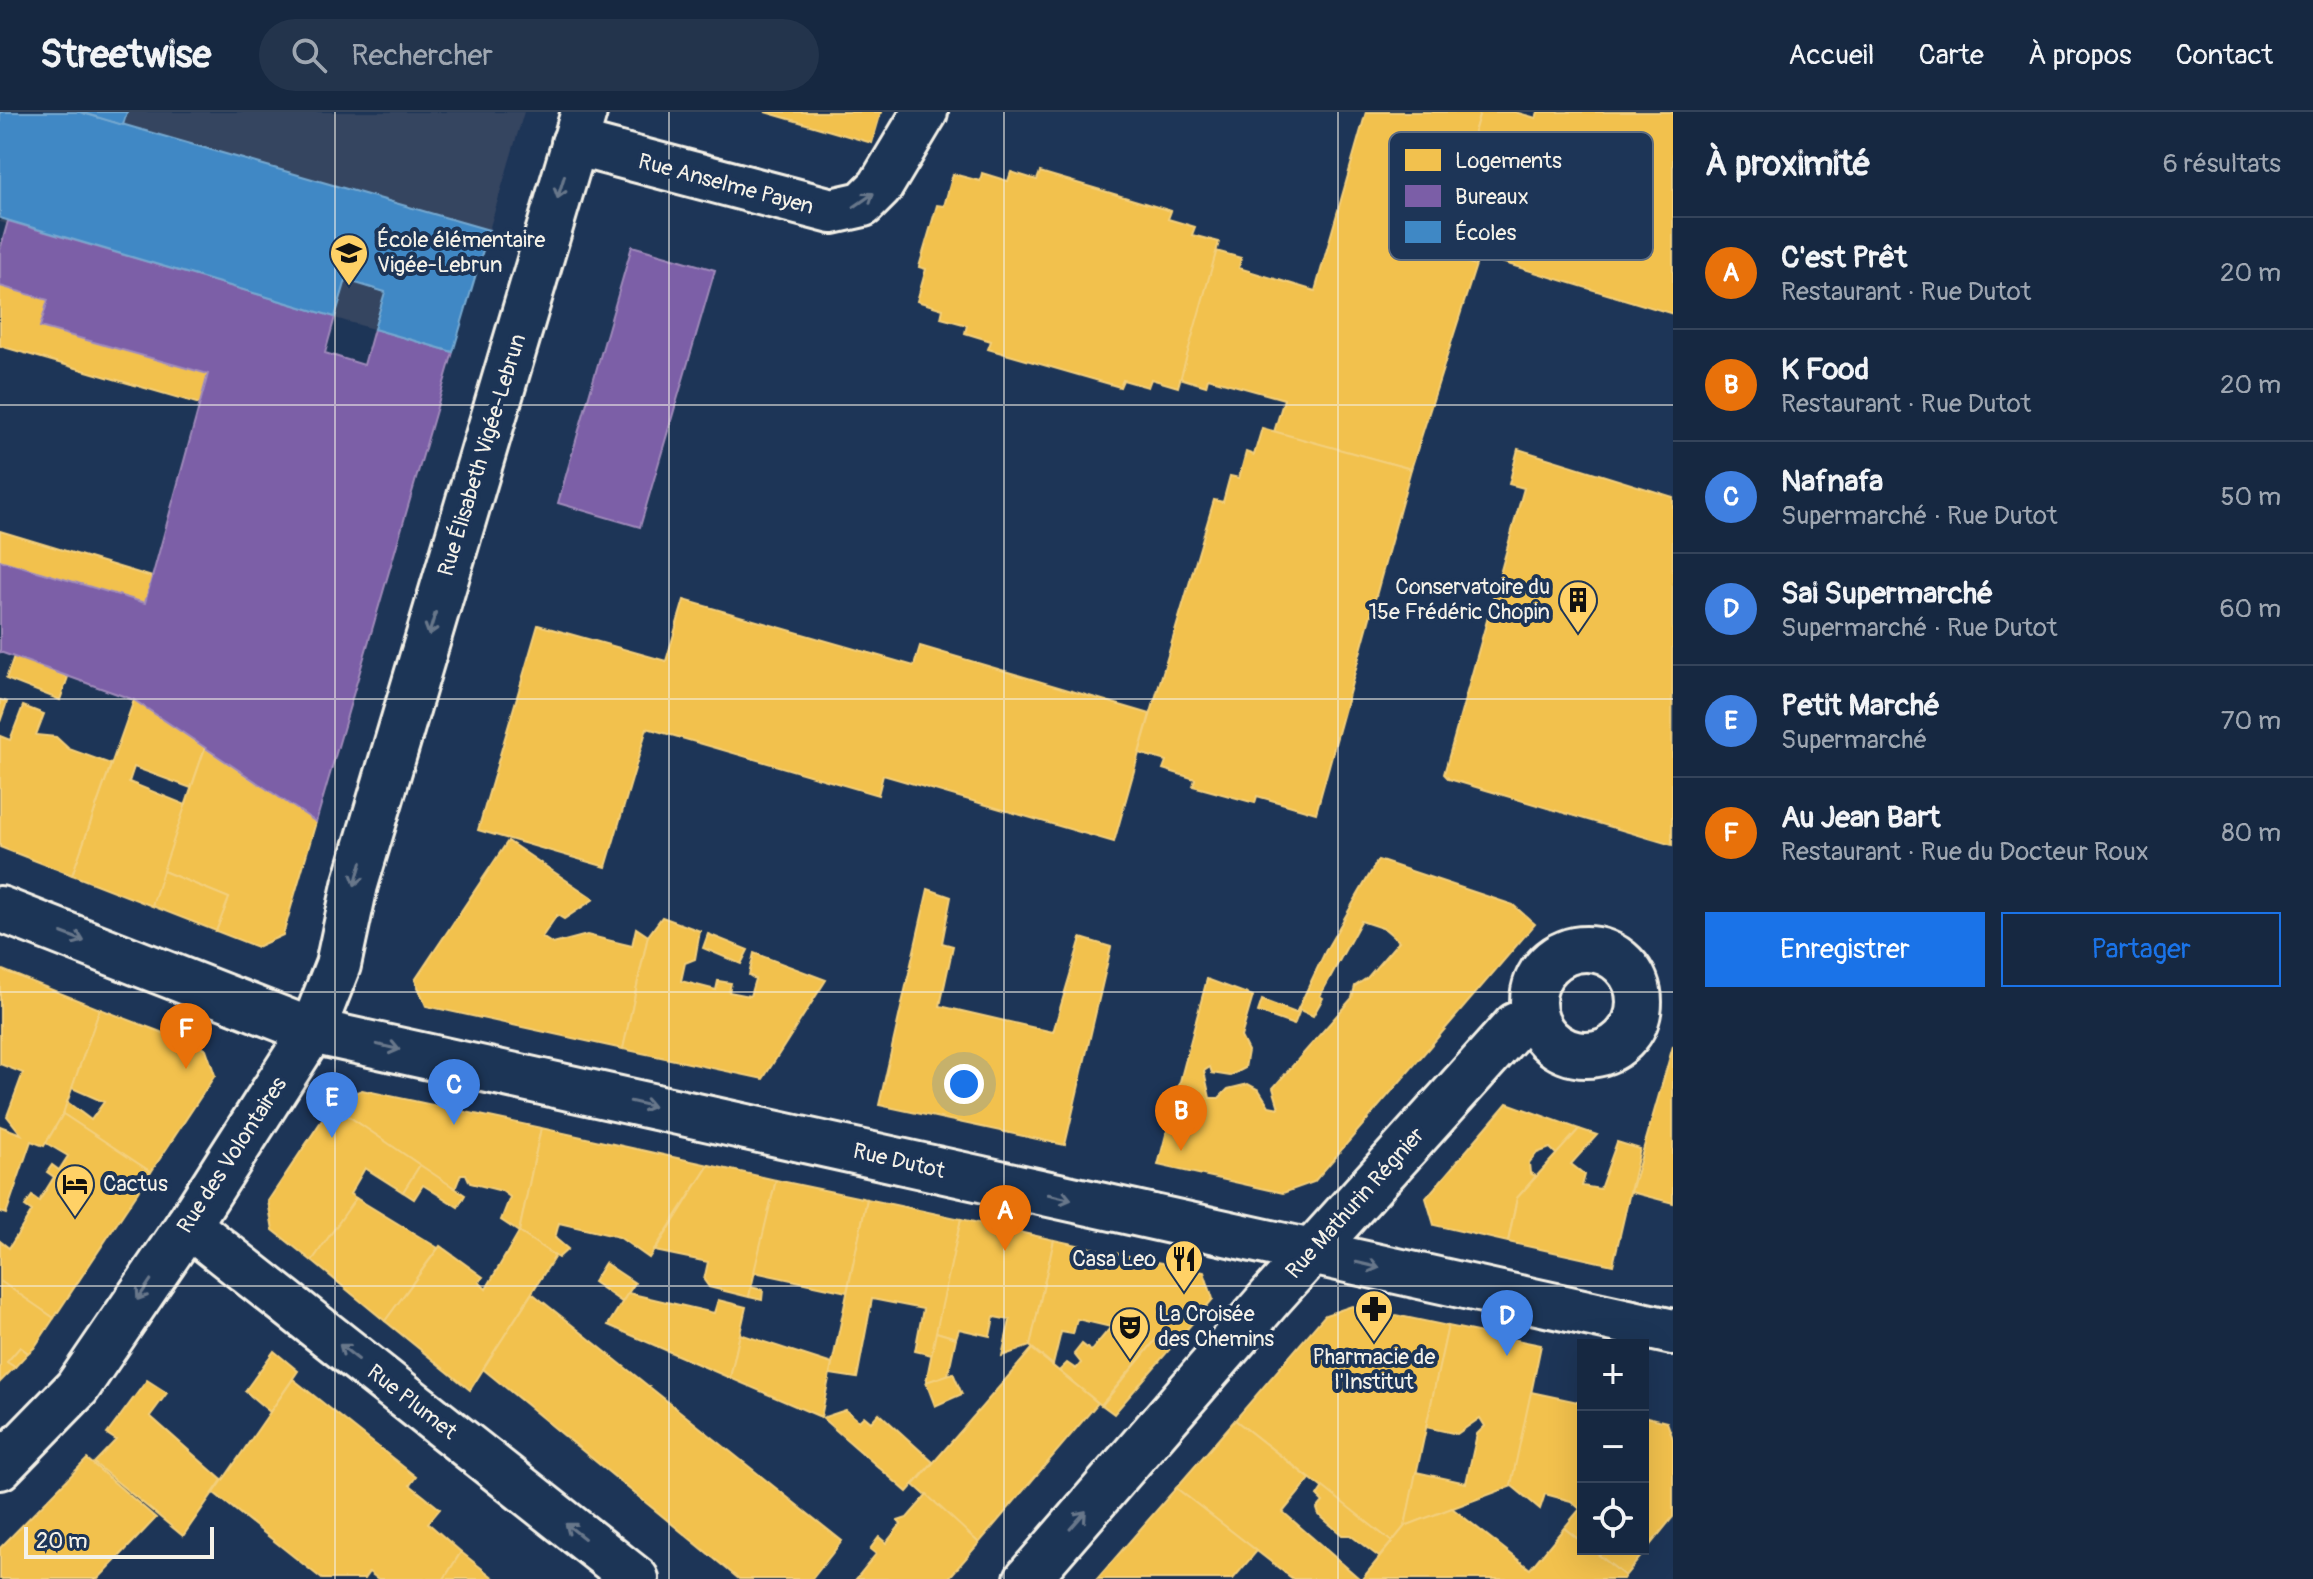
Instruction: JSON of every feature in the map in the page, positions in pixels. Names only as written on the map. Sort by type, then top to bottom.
[{"type":"street","name":"Rue Anselme Payen","points":[[579,128],[832,211],[863,204],[880,187],[925,112]]},
{"type":"street","name":"Rue Élisabeth Vigée-Lebrun","points":[[380,799],[579,128]]},
{"type":"street","name":"Rue des Volontaires","points":[[0,1467],[77,1388],[188,1225],[312,1031],[338,965],[355,885],[380,799]]},
{"type":"street","name":"Rue Dutot","points":[[0,909],[312,1031],[1673,1332]]},
{"type":"street","name":"Rue Mathurin Régnier","points":[[1027,1579],[1311,1252],[1516,1025],[1535,1019]]},
{"type":"street","name":"Rue Plumet","points":[[188,1225],[636,1579]]},
{"type":"shaded area","name":"École élémentaire Vigée-Lebrun","points":[[0,112],[524,112],[453,352],[0,222]]},
{"type":"building: Logements","points":[[765,112],[881,112],[872,143]]},
{"type":"building: Logements","points":[[1366,112],[1480,112],[1474,132],[1389,132],[1389,260],[1459,260],[1476,265],[1411,469],[1274,432],[1284,399],[1208,378],[1206,386],[1180,378],[1216,251],[1241,258],[1239,268],[1315,291]]},
{"type":"building: Logements","points":[[1480,112],[1515,112],[1536,118],[1538,112],[1673,112],[1673,314],[1494,260],[1653,260],[1653,132],[1474,132]]},
{"type":"building: Logements","points":[[1011,172],[1037,180],[1040,172],[1171,211],[1168,219],[1195,227],[1192,235],[1219,242],[1178,387],[1151,379],[1148,387],[1123,380],[1120,387],[988,349],[991,341],[965,333],[967,325],[941,318],[943,309],[917,301],[926,269],[919,267],[937,205],[944,206],[953,174],[980,181],[982,173],[1008,181]]},
{"type":"building: Logements","points":[[0,286],[48,300],[40,327],[208,374],[200,404],[0,346]]},
{"type":"building: Logements","points":[[1262,428],[1411,469],[1316,813],[1257,796],[1255,803],[1193,786],[1195,779],[1163,769],[1166,761],[1139,753],[1214,500],[1223,502],[1230,476],[1239,478],[1246,452],[1254,455]]},
{"type":"building: Logements","name":"Conservatoire du 15e Frédéric Chopin","points":[[1518,449],[1673,497],[1672,845],[1449,779],[1444,774],[1524,488],[1509,484]]},
{"type":"building: Logements","points":[[0,531],[152,577],[145,603],[0,560]]},
{"type":"building: Logements","points":[[684,600],[914,666],[920,646],[1150,714],[1114,842],[883,775],[878,795],[647,728],[606,867],[478,830],[538,625],[666,661]]},
{"type":"building: Logements","points":[[14,656],[68,677],[60,700],[6,679]]},
{"type":"building: Logements","points":[[0,700],[7,702],[0,722]]},
{"type":"building: Logements","points":[[134,700],[205,748],[191,788],[134,767],[129,782],[186,805],[152,906],[72,875]]},
{"type":"building: Logements","points":[[23,706],[44,714],[36,735],[56,737],[69,749],[111,764],[72,875],[0,847],[0,736],[10,740]]},
{"type":"building: Logements","points":[[205,748],[316,822],[283,935],[257,947],[216,931],[229,898],[163,871]]},
{"type":"building: Logements","points":[[508,841],[594,899],[564,919],[557,915],[542,937],[553,944],[587,935],[632,946],[636,928],[648,936],[623,1049],[426,1006],[415,980]]},
{"type":"building: Logements","points":[[1378,860],[1513,905],[1535,924],[1314,1182],[1283,1193],[1158,1165],[1207,979],[1253,996],[1241,1037],[1248,1051],[1245,1068],[1230,1076],[1212,1073],[1210,1067],[1204,1071],[1210,1098],[1219,1098],[1228,1089],[1248,1084],[1259,1090],[1269,1106],[1279,1108],[1273,1088],[1352,998],[1355,986],[1367,978],[1399,941],[1385,929],[1361,921],[1320,996],[1323,998],[1313,1016],[1300,1010],[1294,1025],[1258,1012],[1262,1000],[1296,1013],[1326,950]]},
{"type":"building: Logements","points":[[163,871],[229,898],[216,931],[152,906]]},
{"type":"building: Logements","points":[[928,889],[951,897],[942,943],[953,946],[940,1006],[1053,1032],[1081,938],[1111,947],[1065,1145],[879,1105]]},
{"type":"building: Logements","points":[[662,917],[700,931],[695,959],[685,963],[681,981],[716,990],[718,981],[731,983],[729,992],[750,996],[755,979],[749,975],[754,953],[826,980],[763,1079],[623,1049],[648,936]]},
{"type":"building: Logements","points":[[708,934],[748,950],[741,964],[703,948]]},
{"type":"building: Logements","points":[[0,969],[100,1009],[63,1114],[44,1146],[31,1141],[6,1214],[0,1212],[0,1126],[21,1134],[7,1116],[23,1073],[0,1064]]},
{"type":"building: Logements","points":[[100,1009],[206,1049],[215,1075],[151,1172],[63,1114],[67,1102],[91,1120],[104,1102],[72,1088]]},
{"type":"building: Logements","points":[[1673,1046],[1673,1203],[1631,1192]]},
{"type":"building: Logements","points":[[362,1090],[541,1128],[519,1232],[501,1220],[510,1197],[502,1191],[470,1183],[466,1174],[461,1174],[455,1189],[332,1105],[335,1100]]},
{"type":"building: Logements","points":[[1507,1103],[1579,1129],[1557,1155],[1550,1148],[1537,1153],[1529,1163],[1530,1173],[1536,1176],[1517,1198],[1508,1242],[1434,1225],[1426,1198]]},
{"type":"building: Logements","points":[[332,1105],[420,1165],[403,1192],[365,1168],[350,1194],[356,1198],[312,1261],[273,1230],[268,1201]]},
{"type":"building: Logements","points":[[63,1114],[151,1172],[54,1318],[0,1281],[0,1241],[9,1248],[32,1211],[25,1206],[32,1196],[39,1201],[54,1177],[47,1172],[52,1165],[59,1170],[68,1156],[46,1143]]},
{"type":"building: Logements","points":[[541,1128],[709,1165],[649,1258],[619,1237],[559,1223],[555,1238],[568,1249],[558,1258],[519,1232]]},
{"type":"building: Logements","points":[[1579,1129],[1597,1135],[1571,1164],[1585,1175],[1582,1186],[1600,1189],[1617,1142],[1640,1149],[1613,1265],[1508,1242],[1517,1198]]},
{"type":"building: Logements","points":[[420,1165],[465,1195],[458,1207],[423,1185],[414,1199],[403,1192]]},
{"type":"building: Logements","points":[[709,1165],[776,1180],[749,1297],[709,1287],[704,1280],[708,1262],[655,1251]]},
{"type":"building: Logements","points":[[776,1180],[867,1199],[847,1292],[754,1272]]},
{"type":"building: Logements","points":[[356,1198],[438,1248],[385,1321],[312,1261]]},
{"type":"building: Logements","points":[[867,1199],[961,1219],[932,1355],[915,1351],[923,1309],[872,1299],[857,1378],[830,1374]]},
{"type":"building: Logements","points":[[961,1219],[1054,1240],[1030,1346],[1002,1356],[1010,1320],[994,1317],[990,1336],[959,1329],[956,1338],[936,1332]]},
{"type":"building: Logements","points":[[519,1232],[555,1256],[470,1390],[385,1321],[440,1246],[483,1277],[479,1282],[486,1289]]},
{"type":"building: Logements","points":[[1054,1240],[1204,1272],[1213,1299],[1176,1342],[1159,1336],[1101,1405],[1059,1371],[1067,1363],[1076,1369],[1081,1363],[1074,1354],[1082,1344],[1091,1351],[1111,1327],[1077,1319],[1073,1334],[1061,1332],[1053,1365],[1030,1346]]},
{"type":"building: Logements","points":[[605,1263],[635,1283],[622,1302],[593,1282]]},
{"type":"building: Logements","points":[[0,1281],[54,1318],[34,1348],[28,1353],[20,1347],[7,1362],[15,1367],[0,1382]]},
{"type":"building: Logements","points":[[751,1287],[763,1290],[762,1300],[749,1297]]},
{"type":"building: Logements","points":[[532,1293],[842,1541],[812,1579],[739,1579],[483,1369]]},
{"type":"building: Logements","points":[[628,1293],[714,1313],[718,1300],[746,1307],[730,1378],[608,1325]]},
{"type":"building: Logements","points":[[1352,1306],[1448,1326],[1405,1526],[1392,1542],[1235,1420],[1325,1315]]},
{"type":"building: Logements","points":[[1448,1326],[1541,1345],[1512,1486],[1405,1526],[1416,1472],[1466,1483],[1477,1434],[1485,1426],[1480,1418],[1457,1434],[1426,1427]]},
{"type":"building: Logements","points":[[936,1332],[956,1338],[948,1375],[926,1382]]},
{"type":"building: Logements","points":[[740,1334],[832,1364],[821,1417],[730,1378]]},
{"type":"building: Logements","points":[[1159,1336],[1176,1342],[1114,1414],[1102,1405]]},
{"type":"building: Logements","points":[[20,1347],[28,1353],[15,1367],[7,1362]]},
{"type":"building: Logements","points":[[1032,1349],[1098,1403],[979,1543],[914,1485]]},
{"type":"building: Logements","points":[[274,1351],[298,1371],[270,1412],[245,1391]]},
{"type":"building: Logements","points":[[953,1373],[962,1394],[935,1406],[926,1382]]},
{"type":"building: Logements","points":[[293,1379],[416,1477],[410,1485],[440,1509],[428,1523],[461,1552],[444,1579],[378,1579],[369,1572],[364,1579],[322,1579],[214,1493]]},
{"type":"building: Logements","points":[[147,1380],[167,1393],[150,1416],[222,1480],[183,1536],[94,1463],[116,1440],[107,1434]]},
{"type":"building: Logements","points":[[1531,1392],[1577,1402],[1577,1506],[1571,1501],[1545,1494],[1540,1509],[1511,1485]]},
{"type":"building: Logements","points":[[846,1410],[859,1421],[864,1416],[871,1422],[879,1413],[933,1462],[907,1492],[822,1418]]},
{"type":"building: Logements","points":[[1649,1418],[1667,1422],[1673,1439],[1673,1517],[1649,1546]]},
{"type":"building: Logements","points":[[1235,1420],[1310,1479],[1283,1512],[1360,1579],[1293,1579],[1176,1488]]},
{"type":"building: Logements","points":[[87,1459],[156,1518],[98,1579],[0,1579],[0,1548]]},
{"type":"building: Logements","points":[[1323,1487],[1392,1542],[1379,1557],[1350,1535],[1342,1535],[1319,1515],[1317,1509],[1323,1502],[1317,1496]]},
{"type":"building: Logements","points":[[1176,1488],[1257,1551],[1233,1579],[1097,1579]]},
{"type":"building: Logements","points":[[927,1495],[979,1543],[948,1579],[856,1579],[876,1554],[870,1549],[879,1537],[886,1543],[901,1524],[898,1521],[907,1518]]},
{"type":"building: Logements","points":[[1452,1508],[1530,1569],[1564,1528],[1577,1538],[1577,1555],[1599,1555],[1625,1576],[1623,1579],[1362,1579],[1405,1526]]},
{"type":"building: Logements","points":[[1577,1513],[1577,1538],[1564,1528]]},
{"type":"building: Logements","points":[[461,1552],[495,1579],[444,1579]]},
{"type":"building: Logements","points":[[1599,1555],[1642,1555],[1625,1576]]},
{"type":"building: Bureaux","points":[[8,221],[335,317],[325,353],[364,365],[374,329],[453,352],[316,822],[134,700],[0,652],[0,560],[145,603],[208,374],[40,327],[48,300],[0,286],[0,250]]},
{"type":"building: Bureaux","points":[[632,246],[715,270],[640,527],[558,503]]},
{"type":"building: Écoles","name":"École élémentaire Vigée-Lebrun","points":[[0,112],[80,112],[489,230],[453,352],[374,329],[385,292],[346,280],[335,317],[0,218]]},
{"type":"building: Écoles","points":[[80,112],[127,112],[123,125]]},
{"type":"place","name":"École élémentaire Vigée-Lebrun","points":[[349,287]]},
{"type":"place","name":"Conservatoire du 15e Frédéric Chopin","points":[[1578,634]]},
{"type":"place","name":"Au Jean Bart","points":[[186,1069]]},
{"type":"place","name":"Nafnafa","points":[[454,1125]]},
{"type":"place","name":"Petit Marché","points":[[332,1138]]},
{"type":"place","name":"K Food","points":[[1181,1151]]},
{"type":"place","name":"Cactus","points":[[75,1218]]},
{"type":"place","name":"C'est Prêt","points":[[1005,1251]]},
{"type":"place","name":"Casa Leo","points":[[1184,1293]]},
{"type":"place","name":"Pharmacie de l'Institut","points":[[1374,1343]]},
{"type":"place","name":"Sai Supermarché","points":[[1507,1356]]},
{"type":"place","name":"La Croisée des Chemins","points":[[1130,1361]]}]
